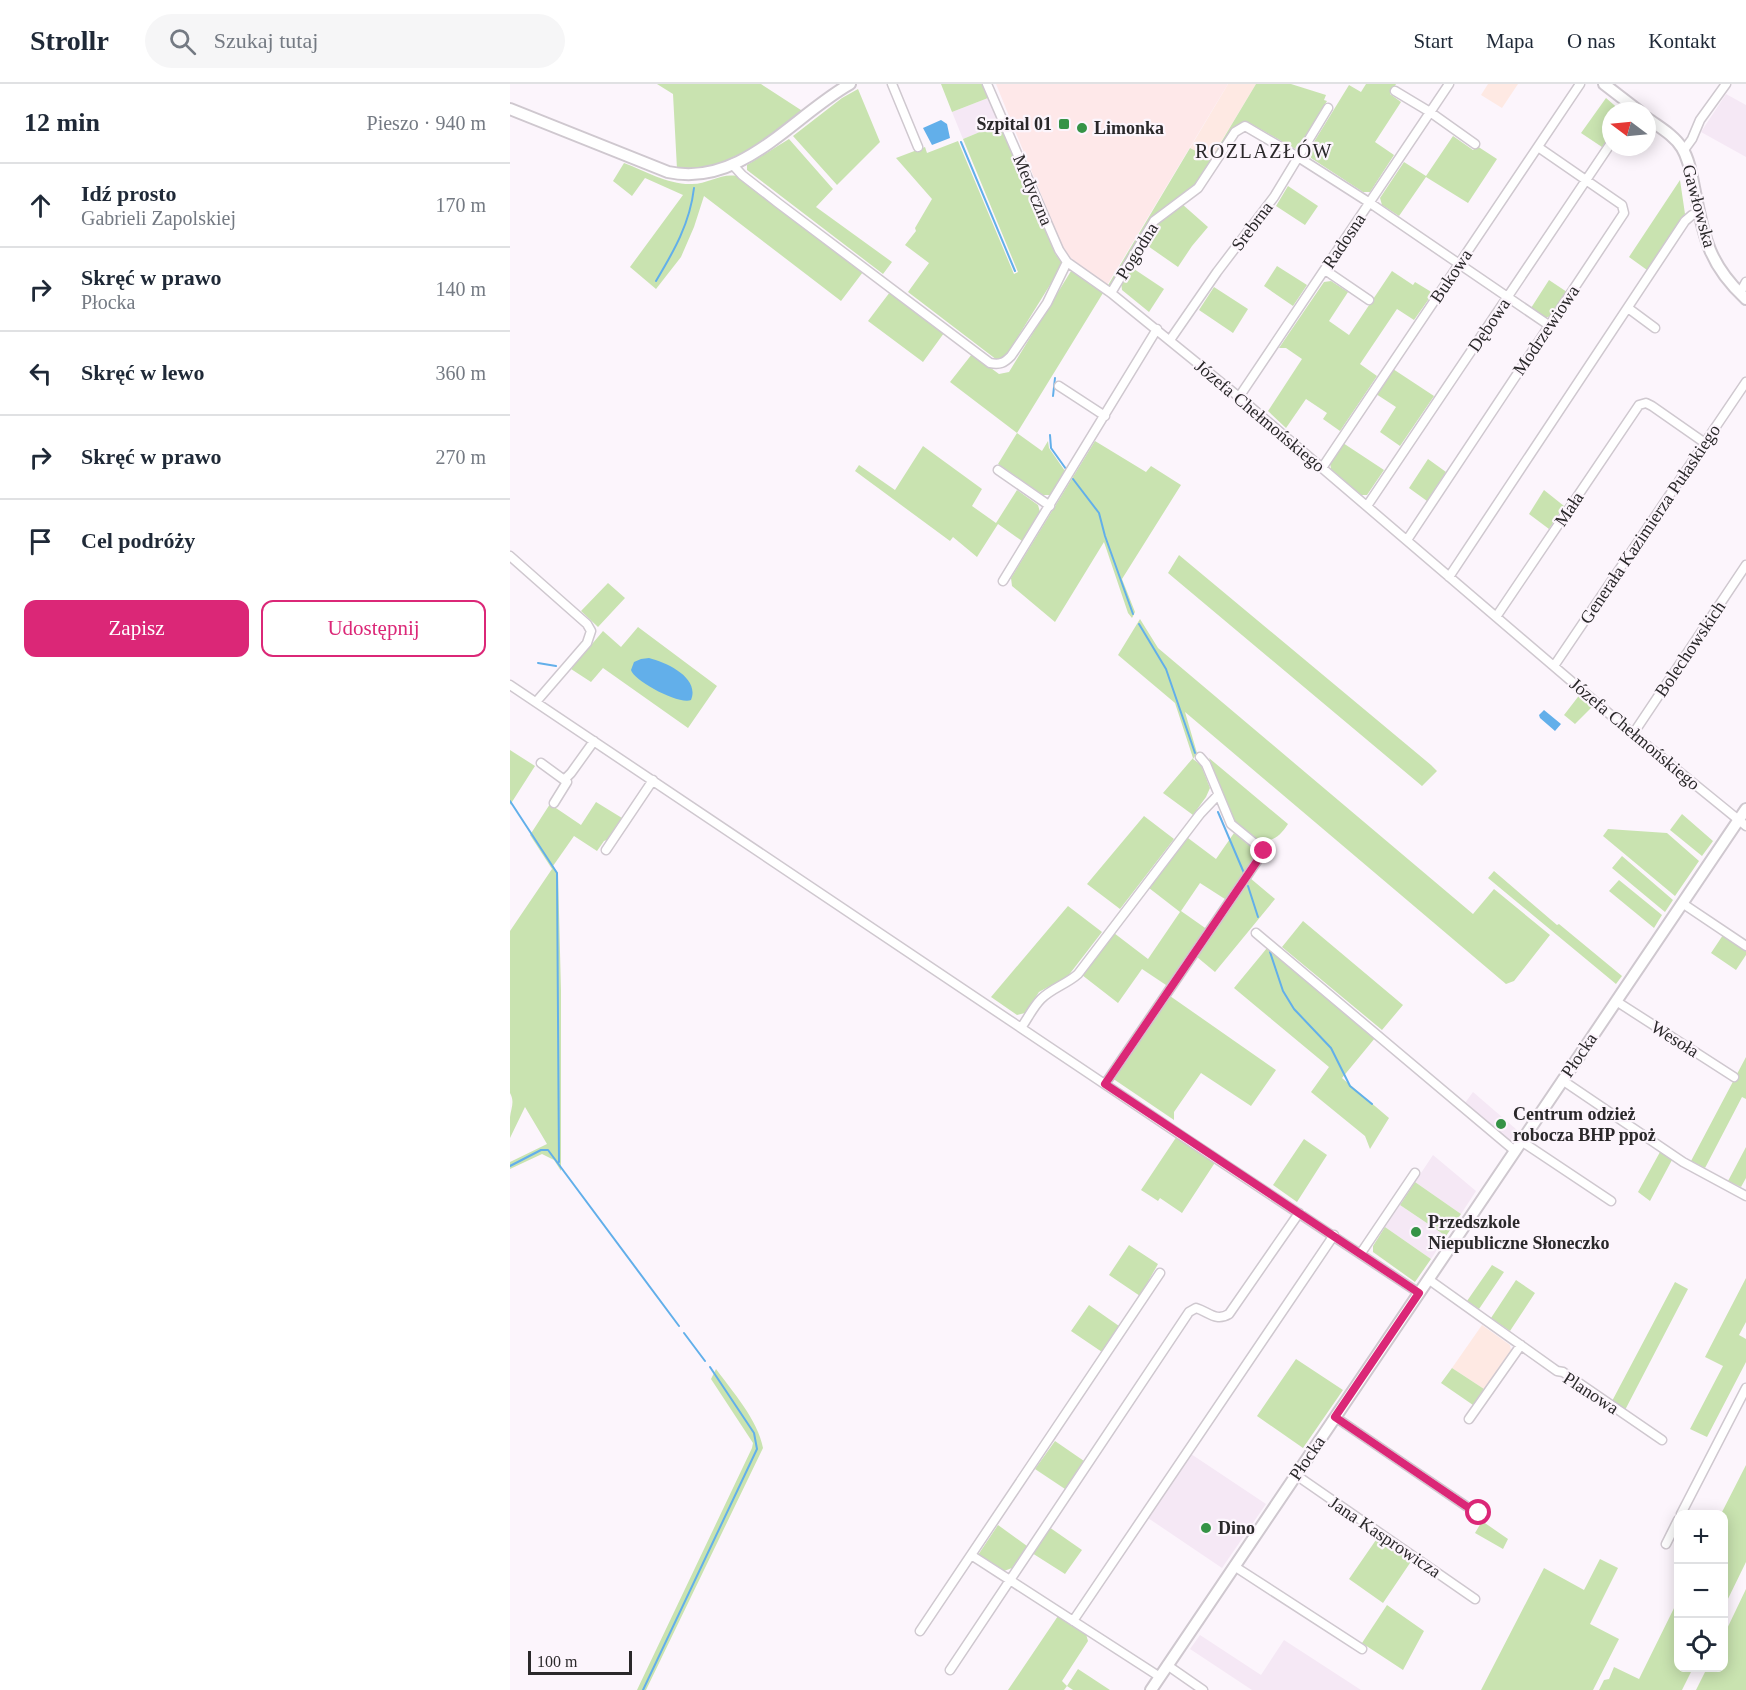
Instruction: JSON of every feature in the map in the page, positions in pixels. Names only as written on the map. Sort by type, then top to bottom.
[{"type":"street","points":[[510,109],[668,172],[686,175],[699,174],[732,164],[760,150],[850,84]]},
{"type":"street","points":[[892,84],[918,147]]},
{"type":"street","name":"Medyczna","points":[[987,84],[1059,250],[1067,262]]},
{"type":"street","name":"Radosna","points":[[1239,397],[1449,84]]},
{"type":"street","name":"Bukowa","points":[[1322,468],[1580,84]]},
{"type":"street","points":[[1604,84],[1626,102]]},
{"type":"street","points":[[1684,150],[1692,139],[1700,120],[1726,84]]},
{"type":"street","points":[[1395,91],[1430,112],[1474,144]]},
{"type":"street","name":"Srebrna","points":[[1170,340],[1217,272],[1274,197],[1328,108]]},
{"type":"street","name":"Gawłowska","points":[[1656,125],[1684,150],[1699,213],[1714,261],[1720,272],[1743,296]]},
{"type":"street","name":"Pogodna","points":[[1111,293],[1154,221],[1198,188],[1235,132],[1241,127],[1251,128],[1298,157]]},
{"type":"street","name":"Modrzewiowa","points":[[1407,540],[1624,213],[1622,205],[1538,147]]},
{"type":"street","name":"Dębowa","points":[[1367,506],[1602,156]]},
{"type":"street","points":[[1298,157],[1370,203],[1550,326]]},
{"type":"street","points":[[732,164],[742,175],[778,203],[990,363],[998,365],[1011,356],[1047,303],[1067,262]]},
{"type":"street","points":[[1449,577],[1685,221],[1699,213]]},
{"type":"street","name":"Józefa Chełmońskiego","points":[[1067,262],[1157,329],[1239,397],[1633,734],[1742,823]]},
{"type":"street","points":[[1325,270],[1369,300]]},
{"type":"street","points":[[1743,296],[1746,282]]},
{"type":"street","points":[[1628,308],[1655,328]]},
{"type":"street","points":[[1003,581],[1157,329]]},
{"type":"street","name":"Generała Kazimierza Pułaskiego","points":[[1554,666],[1746,382]]},
{"type":"street","points":[[1059,386],[1105,416]]},
{"type":"street","name":"Mała","points":[[1496,617],[1637,407],[1643,403],[1652,406],[1706,443]]},
{"type":"street","points":[[998,470],[1050,506]]},
{"type":"street","points":[[510,556],[587,624],[592,634],[536,702]]},
{"type":"street","name":"Bolechowskich","points":[[1633,734],[1746,565]]},
{"type":"street","points":[[510,685],[1419,1293]]},
{"type":"street","points":[[565,779],[594,741]]},
{"type":"street","points":[[1105,1084],[1263,855],[1263,849],[1231,824],[1206,764],[1200,757]]},
{"type":"street","points":[[541,763],[567,782],[554,803]]},
{"type":"street","points":[[606,850],[653,780]]},
{"type":"street","points":[[1021,1028],[1042,998],[1056,988],[1069,983],[1078,974],[1209,803],[1218,795]]},
{"type":"street","name":"Płocka","points":[[1151,1690],[1682,903],[1742,823],[1746,808]]},
{"type":"street","points":[[1682,903],[1746,946]]},
{"type":"street","points":[[1256,933],[1515,1151]]},
{"type":"street","name":"Wesoła","points":[[1616,1001],[1734,1077]]},
{"type":"street","points":[[1562,1080],[1683,1162],[1746,1196]]},
{"type":"street","points":[[1521,1141],[1611,1201]]},
{"type":"street","points":[[1361,1253],[1415,1173]]},
{"type":"street","points":[[950,1670],[1189,1312],[1196,1308],[1214,1317],[1222,1318],[1229,1314],[1299,1213]]},
{"type":"street","points":[[1073,1621],[1334,1235]]},
{"type":"street","points":[[920,1631],[1160,1273]]},
{"type":"street","name":"Planowa","points":[[1428,1280],[1662,1440]]},
{"type":"street","points":[[1469,1419],[1521,1345]]},
{"type":"street","points":[[1684,1510],[1746,1388]]},
{"type":"street","points":[[1335,1417],[1479,1513]]},
{"type":"street","name":"Jana Kasprowicza","points":[[1296,1475],[1475,1599]]},
{"type":"street","points":[[1666,1544],[1674,1528]]},
{"type":"street","points":[[971,1555],[1160,1677]]},
{"type":"street","points":[[1234,1566],[1362,1649]]},
{"type":"street","points":[[1167,1665],[1203,1690]]},
{"type":"shaded area","points":[[996,84],[1228,84],[1106,287],[1065,253]]},
{"type":"shaded area","points":[[1228,84],[1256,84],[1210,160],[1190,148]]},
{"type":"shaded area","points":[[1488,84],[1518,84],[1502,108],[1481,95]]},
{"type":"shaded area","points":[[1726,94],[1746,105],[1746,157],[1701,132]]},
{"type":"shaded area","points":[[988,98],[999,124],[963,139],[952,112]]},
{"type":"shaded area","points":[[1473,1092],[1517,1130],[1510,1141],[1465,1103]]},
{"type":"shaded area","points":[[1433,1155],[1476,1191],[1461,1214],[1415,1182]]},
{"type":"shaded area","name":"Przedszkole Niepubliczne Słoneczko","points":[[1400,1205],[1446,1236],[1431,1259],[1385,1227]]},
{"type":"shaded area","points":[[1482,1325],[1510,1345],[1511,1350],[1484,1389],[1452,1368]]},
{"type":"shaded area","points":[[1191,1454],[1266,1504],[1222,1568],[1148,1518]]},
{"type":"shaded area","points":[[1200,1635],[1261,1675],[1284,1640],[1361,1690],[1252,1690],[1190,1649]]},
{"type":"green space","points":[[657,84],[761,84],[804,112],[762,144],[709,168],[696,172],[677,169],[673,94]]},
{"type":"green space","points":[[941,84],[982,84],[988,98],[952,112]]},
{"type":"green space","points":[[1256,84],[1291,84],[1326,95],[1324,100],[1327,101],[1297,150],[1248,122],[1246,125],[1238,125],[1198,183],[1165,208],[1110,287],[1107,287],[1190,148],[1211,159]]},
{"type":"green space","points":[[1366,84],[1396,84],[1390,94],[1401,102],[1375,142],[1394,155],[1370,192],[1363,192],[1311,158],[1309,150],[1349,85],[1361,92]]},
{"type":"green space","points":[[858,89],[880,142],[837,185],[793,136],[842,98]]},
{"type":"green space","points":[[1602,104],[1602,147],[1581,133]]},
{"type":"green space","points":[[999,124],[1056,255],[1063,264],[1004,359],[997,360],[908,292],[929,263],[905,245],[916,231],[915,228],[932,199],[896,158],[925,147],[927,153],[958,141],[1014,274],[1018,272],[963,139]]},
{"type":"green space","points":[[1453,136],[1473,150],[1477,146],[1497,159],[1468,203],[1426,177],[1399,216],[1382,205],[1380,198],[1404,162],[1426,176]]},
{"type":"green space","points":[[789,139],[833,189],[816,207],[892,262],[883,274],[747,170],[747,165]]},
{"type":"green space","points":[[624,163],[666,180],[683,184],[698,184],[725,176],[737,176],[863,272],[841,301],[704,196],[681,257],[656,289],[630,267],[683,195],[645,178],[632,196],[613,181]]},
{"type":"green space","points":[[1680,180],[1685,214],[1647,270],[1629,257]]},
{"type":"green space","points":[[1288,186],[1318,206],[1305,225],[1276,206]]},
{"type":"green space","points":[[1182,204],[1208,227],[1178,267],[1145,244],[1159,220]]},
{"type":"green space","points":[[1277,266],[1307,285],[1293,306],[1264,286]]},
{"type":"green space","points":[[1131,267],[1164,289],[1149,312],[1122,290],[1121,282]]},
{"type":"green space","points":[[1071,271],[1103,293],[1017,433],[950,382],[972,354],[999,374],[1009,372]]},
{"type":"green space","points":[[1392,271],[1413,285],[1415,282],[1433,293],[1414,320],[1397,309],[1360,364],[1377,376],[1340,431],[1323,419],[1327,413],[1306,399],[1286,428],[1268,411],[1302,359],[1286,348],[1279,348],[1324,282],[1331,281],[1348,292],[1329,321],[1349,335]]},
{"type":"green space","points":[[1549,280],[1567,292],[1551,316],[1545,318],[1531,308]]},
{"type":"green space","points":[[1214,287],[1248,309],[1233,333],[1199,310]]},
{"type":"green space","points":[[890,292],[944,333],[923,362],[868,321]]},
{"type":"green space","points":[[1393,369],[1434,396],[1400,446],[1380,432],[1396,407],[1376,394]]},
{"type":"green space","points":[[1017,433],[1042,451],[1048,441],[1049,448],[1065,471],[1051,495],[1043,495],[998,464]]},
{"type":"green space","points":[[1095,441],[1146,472],[1151,466],[1181,485],[1122,579],[1135,612],[1132,618],[1128,613],[1104,542],[1055,622],[1012,586],[1011,578]]},
{"type":"green space","points":[[1343,443],[1384,470],[1367,495],[1361,495],[1331,469],[1330,463]]},
{"type":"green space","points":[[923,446],[982,489],[972,506],[996,523],[1017,490],[1038,505],[1040,512],[1022,541],[998,524],[977,557],[953,537],[950,541],[855,471],[859,465],[895,490]]},
{"type":"green space","points":[[1428,459],[1446,472],[1427,501],[1409,488]]},
{"type":"green space","points":[[1544,490],[1564,506],[1549,529],[1529,514]]},
{"type":"green space","points":[[1179,555],[1437,771],[1422,786],[1168,573]]},
{"type":"green space","points":[[608,583],[625,598],[598,627],[581,611]]},
{"type":"green space","points":[[1140,619],[1158,648],[1473,914],[1494,889],[1550,935],[1514,981],[1506,984],[1185,712],[1197,753],[1193,759],[1201,765],[1210,788],[1193,815],[1163,793],[1193,758],[1175,703],[1118,655]]},
{"type":"green space","points":[[638,627],[717,686],[688,728],[603,668],[591,682],[571,669],[603,631],[621,647]]},
{"type":"green space","points":[[1581,693],[1595,704],[1575,724],[1564,715]]},
{"type":"green space","points":[[510,750],[535,766],[510,805]]},
{"type":"green space","points":[[1209,758],[1288,824],[1280,834],[1274,839],[1261,842],[1234,821]]},
{"type":"green space","points":[[596,802],[622,818],[597,851],[574,836],[553,866],[558,873],[561,991],[561,1171],[554,1160],[542,1154],[510,1169],[510,1162],[547,1144],[525,1107],[510,1138],[512,1102],[510,1093],[510,931],[552,869],[530,835],[550,804],[581,825]]},
{"type":"green space","points":[[1682,814],[1713,841],[1702,856],[1670,830]]},
{"type":"green space","points":[[1144,816],[1174,839],[1120,909],[1087,884]]},
{"type":"green space","points":[[1608,829],[1667,833],[1699,861],[1675,896],[1603,836]]},
{"type":"green space","points":[[1234,833],[1256,851],[1257,859],[1228,901],[1200,883],[1181,911],[1208,930],[1169,987],[1142,969],[1118,1003],[1082,975],[1114,933],[1148,959],[1180,912],[1149,888],[1188,838],[1216,859]]},
{"type":"green space","points":[[1622,856],[1673,900],[1665,912],[1612,868]]},
{"type":"green space","points":[[1494,871],[1622,976],[1616,984],[1488,878]]},
{"type":"green space","points":[[1250,878],[1275,899],[1215,972],[1197,957]]},
{"type":"green space","points":[[1619,880],[1662,915],[1654,928],[1609,891]]},
{"type":"green space","points":[[1068,906],[1102,932],[1068,976],[1039,992],[1025,1013],[1017,1015],[991,997]]},
{"type":"green space","points":[[1303,921],[1403,1005],[1382,1030],[1282,947]]},
{"type":"green space","points":[[1723,935],[1746,950],[1746,955],[1736,970],[1711,953]]},
{"type":"green space","points":[[1267,948],[1375,1038],[1342,1078],[1389,1118],[1370,1149],[1365,1136],[1311,1092],[1329,1067],[1234,988]]},
{"type":"green space","points":[[1170,996],[1276,1070],[1251,1106],[1201,1073],[1174,1112],[1174,1120],[1112,1078]]},
{"type":"green space","points":[[1746,1057],[1746,1099],[1742,1097],[1705,1168],[1691,1161]]},
{"type":"green space","points":[[1177,1136],[1216,1161],[1182,1213],[1160,1198],[1158,1201],[1141,1190]]},
{"type":"green space","points":[[1304,1139],[1327,1155],[1297,1202],[1273,1185]]},
{"type":"green space","points":[[1746,1147],[1746,1178],[1741,1187],[1728,1181]]},
{"type":"green space","points":[[1660,1152],[1672,1160],[1650,1201],[1638,1192]]},
{"type":"green space","points":[[1415,1182],[1461,1214],[1446,1236],[1400,1205]]},
{"type":"green space","points":[[1385,1227],[1431,1259],[1415,1282],[1373,1252],[1373,1246]]},
{"type":"green space","points":[[1129,1245],[1158,1264],[1140,1296],[1109,1275]]},
{"type":"green space","points":[[1492,1265],[1504,1272],[1479,1309],[1467,1301]]},
{"type":"green space","points":[[1746,1278],[1746,1322],[1739,1335],[1746,1339],[1746,1362],[1707,1437],[1690,1429],[1723,1366],[1705,1357]]},
{"type":"green space","points":[[1516,1280],[1535,1293],[1510,1331],[1491,1318]]},
{"type":"green space","points":[[1675,1282],[1688,1289],[1624,1412],[1611,1403]]},
{"type":"green space","points":[[1089,1305],[1119,1326],[1102,1352],[1071,1331]]},
{"type":"green space","points":[[1296,1359],[1343,1390],[1303,1448],[1257,1416]]},
{"type":"green space","points":[[1452,1368],[1484,1389],[1473,1405],[1441,1383]]},
{"type":"green space","points":[[716,1369],[750,1416],[763,1448],[646,1690],[637,1690],[752,1448],[753,1443],[711,1379]]},
{"type":"green space","points":[[1055,1441],[1084,1461],[1065,1489],[1035,1469]]},
{"type":"green space","points":[[1746,1465],[1746,1562],[1728,1599],[1728,1510],[1723,1510]]},
{"type":"green space","points":[[1482,1521],[1508,1539],[1503,1549],[1475,1533]]},
{"type":"green space","points":[[998,1525],[1027,1546],[1012,1568],[1004,1571],[978,1555]]},
{"type":"green space","points":[[1049,1527],[1082,1550],[1065,1574],[1032,1553]]},
{"type":"green space","points":[[1378,1537],[1412,1560],[1383,1603],[1349,1579]]},
{"type":"green space","points":[[1600,1559],[1618,1568],[1590,1624],[1619,1639],[1593,1690],[1481,1690],[1544,1568],[1584,1590]]},
{"type":"green space","points":[[1746,1589],[1746,1690],[1696,1690],[1705,1672],[1728,1672],[1728,1627]]},
{"type":"green space","points":[[1387,1605],[1424,1631],[1403,1670],[1362,1643]]},
{"type":"green space","points":[[1674,1608],[1674,1672],[1691,1672],[1682,1690],[1599,1690],[1604,1680],[1609,1679],[1614,1667],[1639,1679]]},
{"type":"green space","points":[[1058,1616],[1086,1634],[1088,1641],[1062,1681],[1067,1686],[1064,1690],[1008,1690]]},
{"type":"green space","points":[[1078,1669],[1110,1690],[1073,1690],[1067,1686]]},
{"type":"water","points":[[941,120],[947,124],[950,138],[932,145],[923,128]]},
{"type":"water","points":[[649,658],[673,668],[687,678],[693,692],[691,700],[685,701],[668,696],[648,686],[634,675],[631,670],[634,662]]},
{"type":"water","points":[[1544,710],[1561,724],[1555,731],[1540,718],[1539,715]]},
{"type":"waterway","points":[[961,142],[1015,271]]},
{"type":"waterway","points":[[656,281],[685,225],[694,188]]},
{"type":"waterway","points":[[1053,396],[1055,378]]},
{"type":"waterway","points":[[1050,435],[1051,448],[1066,469]]},
{"type":"waterway","points":[[1073,479],[1099,513],[1133,614]]},
{"type":"waterway","points":[[1139,624],[1166,669],[1195,753]]},
{"type":"waterway","points":[[538,663],[556,666]]},
{"type":"waterway","points":[[510,801],[557,873],[559,1162]]},
{"type":"waterway","points":[[1218,812],[1244,873]]},
{"type":"waterway","points":[[1248,886],[1258,917]]},
{"type":"waterway","points":[[1270,952],[1283,991],[1294,1009],[1331,1048],[1350,1086],[1372,1104]]},
{"type":"waterway","points":[[510,1166],[541,1150],[548,1150],[679,1326]]},
{"type":"waterway","points":[[684,1333],[705,1361]]},
{"type":"waterway","points":[[643,1690],[757,1449],[754,1433],[710,1367]]},
{"type":"place","name":"Szpital 01","points":[[1064,124]]},
{"type":"place","name":"Limonka","points":[[1082,128]]},
{"type":"place","name":"Centrum odzież robocza BHP ppoż","points":[[1501,1124]]},
{"type":"place","name":"Przedszkole Niepubliczne Słoneczko","points":[[1416,1232]]},
{"type":"place","name":"Dino","points":[[1206,1528]]},
{"type":"district","name":"ROZLAZŁÓW","points":[[1264,151]]},
{"type":"route","points":[[1264,851],[1105,1084],[1419,1293],[1335,1417],[1479,1513]]}]
